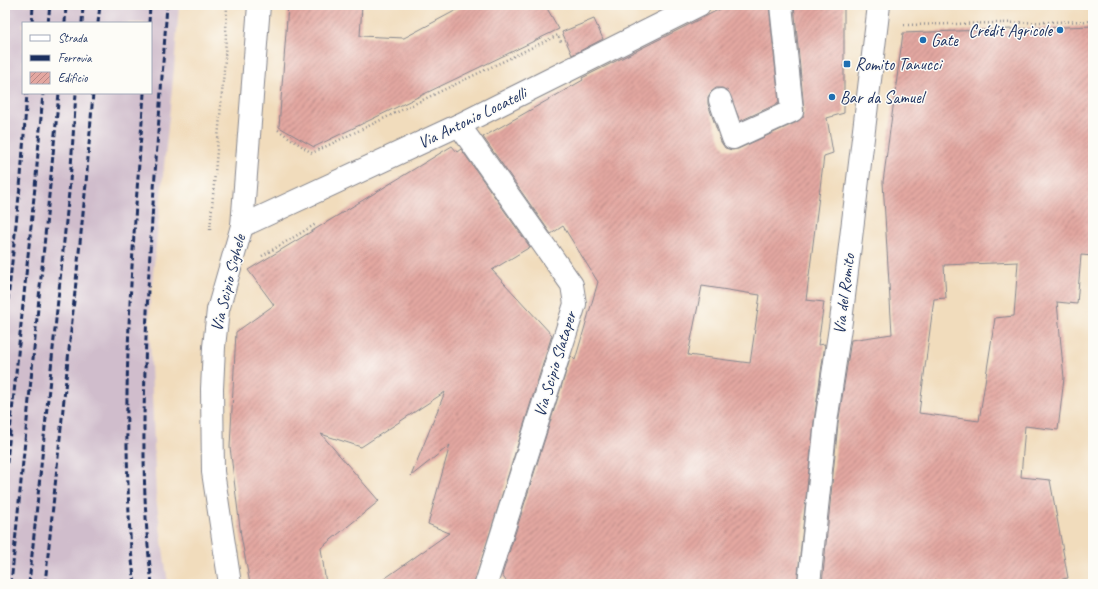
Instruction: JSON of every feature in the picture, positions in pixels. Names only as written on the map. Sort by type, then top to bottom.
[{"type":"street","name":"Via Scipio Sighele","points":[[230,584],[213,472],[212,389],[214,347],[218,310],[242,226],[259,5]]},
{"type":"street","name":"Via Antonio Locatelli","points":[[242,226],[459,125],[699,5]]},
{"type":"street","points":[[720,100],[733,138],[792,111],[781,5]]},
{"type":"street","name":"Via del Romito","points":[[810,584],[826,422],[879,5]]},
{"type":"street","name":"Via Scipio Slataper","points":[[459,125],[572,285],[574,304],[486,584]]},
{"type":"path","points":[[897,25],[1093,20]]},
{"type":"path","points":[[275,128],[312,153],[558,35],[564,48]]},
{"type":"path","points":[[261,257],[322,221]]},
{"type":"shaded area","points":[[5,5],[179,5],[174,69],[149,312],[156,498],[168,584],[5,584]]},
{"type":"building","points":[[288,5],[362,5],[360,36],[404,38],[466,5],[545,5],[559,29],[314,147],[279,127]]},
{"type":"building","points":[[728,5],[769,5],[779,103],[740,121],[728,91],[722,88],[716,88],[708,97],[708,104],[721,142],[725,148],[732,150],[738,149],[797,122],[803,117],[804,110],[794,5],[844,5],[844,113],[827,118],[833,153],[824,156],[806,300],[824,302],[818,345],[825,344],[814,421],[797,584],[508,584],[502,575],[571,356],[575,360],[598,282],[563,226],[551,234],[483,137],[583,80],[582,78]],"holes":[[[702,286],[760,295],[750,363],[688,355]]]},
{"type":"building","points":[[594,19],[603,39],[572,55],[562,32]]},
{"type":"building","points":[[1093,26],[1093,256],[1081,255],[1077,304],[1057,302],[1064,378],[1058,430],[1025,426],[1021,477],[1050,480],[1068,578],[1040,584],[964,584],[935,580],[935,584],[822,584],[838,424],[851,340],[892,334],[883,182],[903,33]],"holes":[[[1018,262],[1014,316],[995,318],[979,421],[919,413],[934,299],[946,298],[944,265]]]},
{"type":"building","points":[[452,146],[457,152],[461,149],[530,247],[492,270],[552,335],[474,584],[377,584],[449,533],[428,524],[450,445],[411,476],[445,392],[361,447],[321,434],[379,501],[321,548],[326,584],[250,584],[241,536],[230,447],[236,332],[274,305],[248,270]]},
{"type":"railway","points":[[32,22],[33,5]]},
{"type":"railway","points":[[48,22],[50,5]]},
{"type":"railway","points":[[65,22],[66,5]]},
{"type":"railway","points":[[82,22],[83,5]]},
{"type":"railway","points":[[98,22],[100,5]]},
{"type":"railway","points":[[149,22],[150,5]]},
{"type":"railway","points":[[152,584],[144,477],[146,324],[167,5]]},
{"type":"railway","points":[[5,328],[21,177],[27,94]]},
{"type":"railway","points":[[5,481],[36,177],[43,94]]},
{"type":"railway","points":[[11,584],[59,94]]},
{"type":"railway","points":[[29,584],[70,182],[76,94]]},
{"type":"railway","points":[[45,584],[86,184],[93,94]]},
{"type":"railway","points":[[135,584],[129,509],[127,386],[128,337],[144,94]]},
{"type":"place","name":"Crédit Agricole","points":[[1060,30]]},
{"type":"place","name":"Gate","points":[[923,40]]},
{"type":"place","name":"Romito Tanucci","points":[[847,64]]},
{"type":"place","name":"Bar da Samuel","points":[[832,97]]}]
